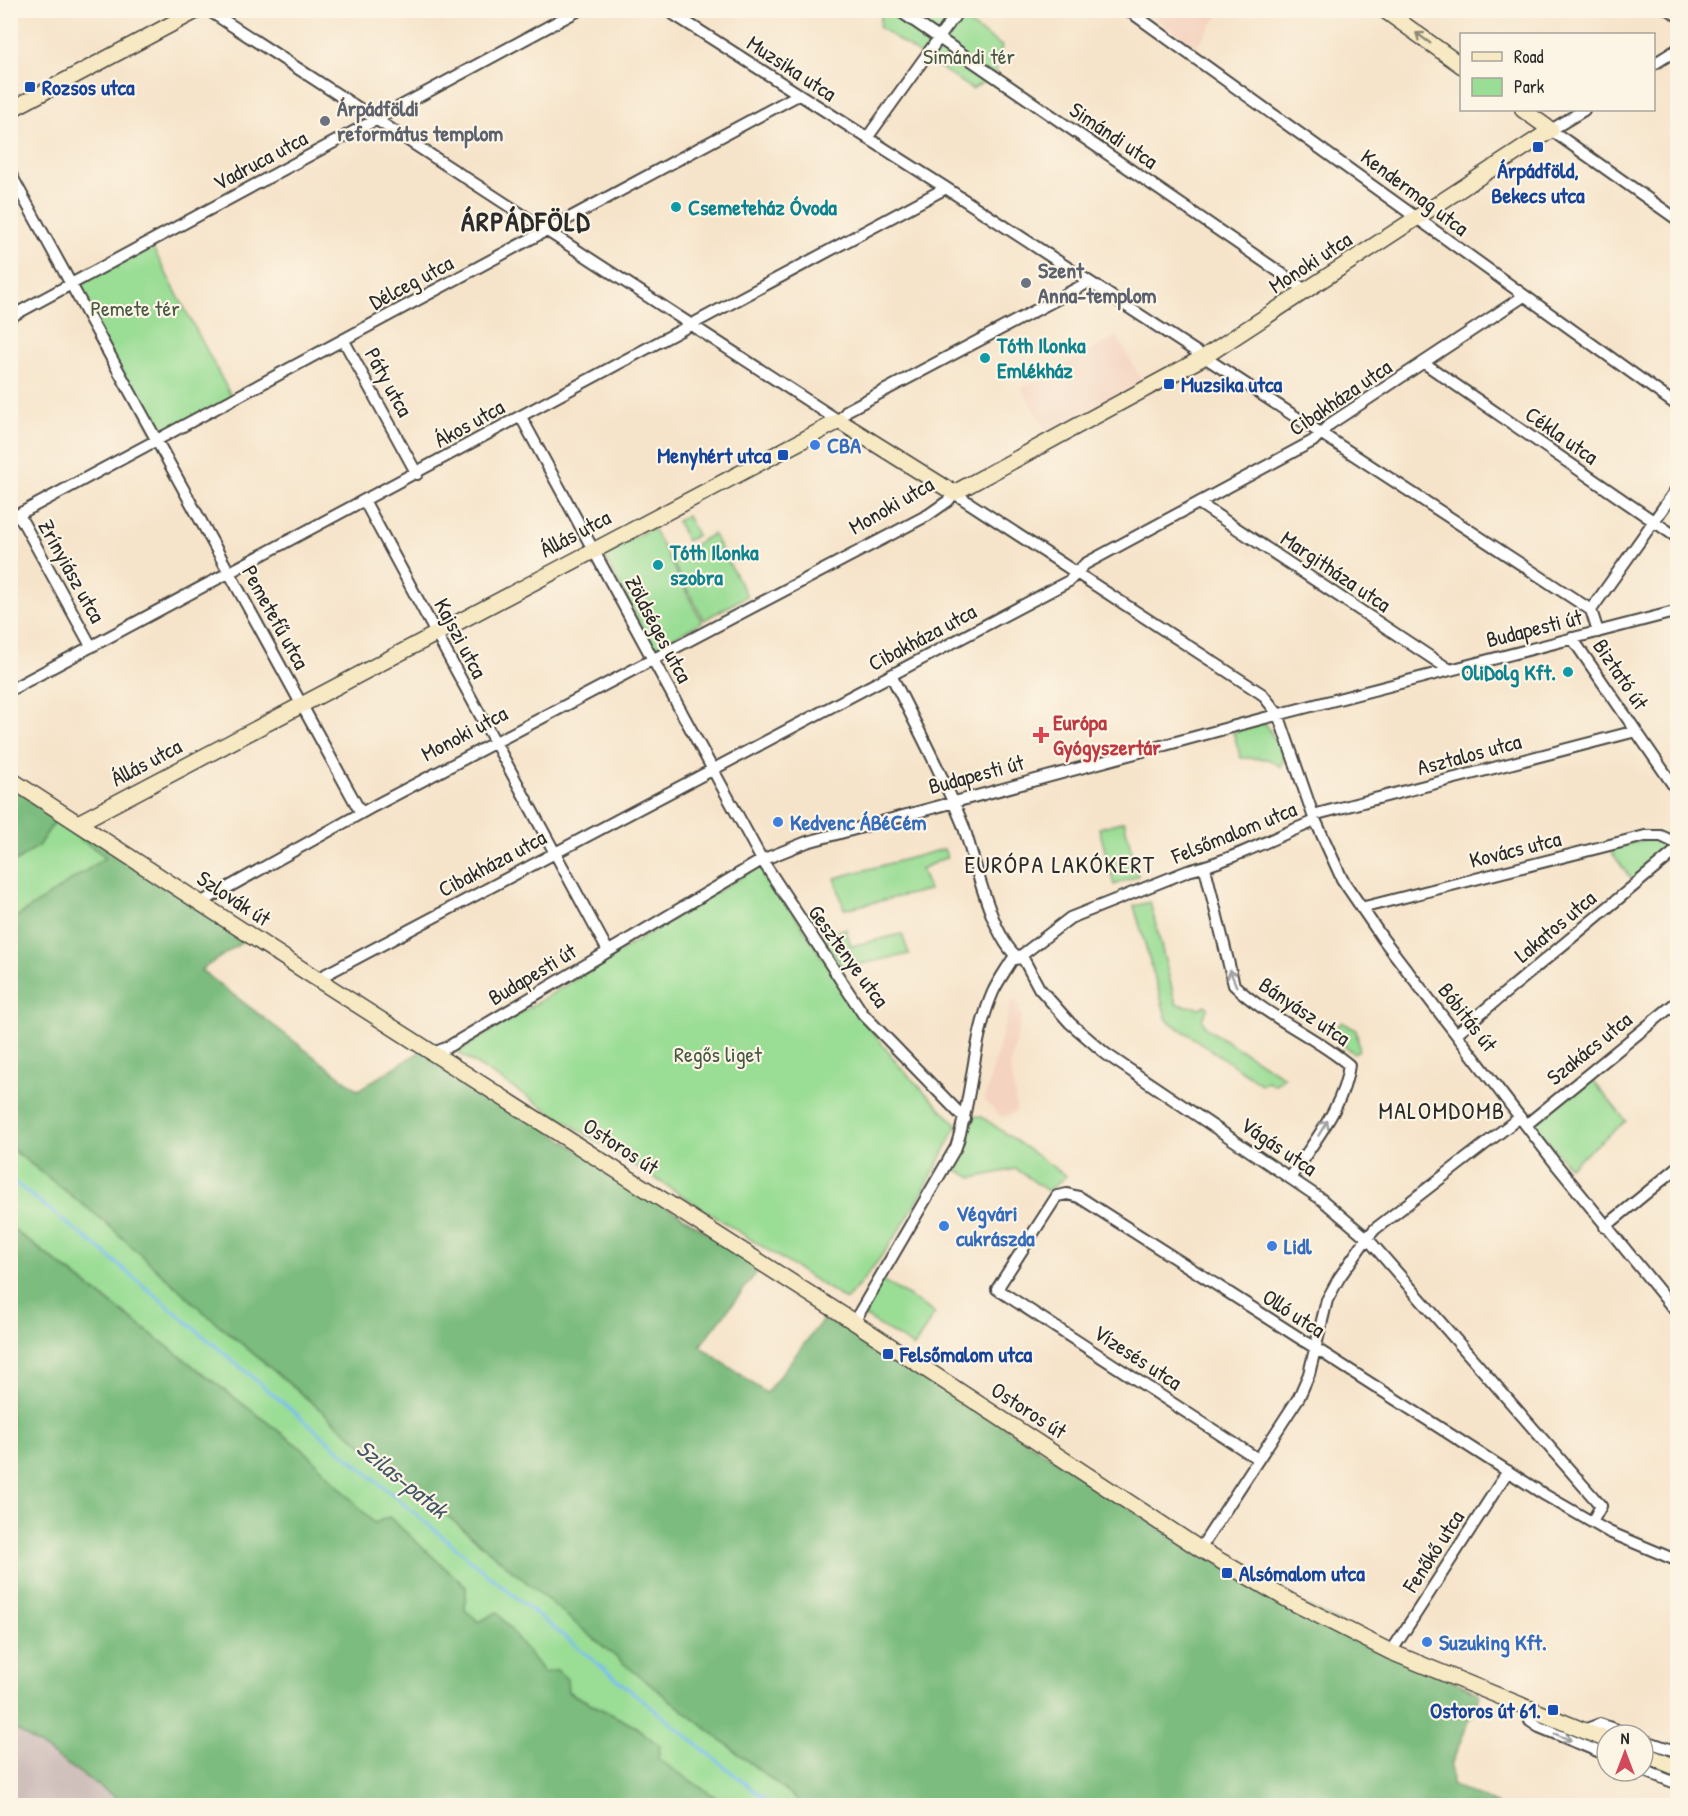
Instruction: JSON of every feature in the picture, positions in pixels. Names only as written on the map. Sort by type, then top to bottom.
[{"type":"street","points":[[10,110],[198,10]]},
{"type":"street","points":[[208,10],[546,232],[838,421],[954,493],[1262,694],[1278,714]]},
{"type":"street","name":"Vadruca utca","points":[[72,283],[579,10]]},
{"type":"street","name":"Muzsika utca","points":[[667,10],[946,188],[1591,610]]},
{"type":"street","name":"Simándi utca","points":[[898,10],[1307,291]]},
{"type":"street","points":[[867,138],[959,10]]},
{"type":"street","name":"Kendermag utca","points":[[1128,10],[1677,406]]},
{"type":"street","points":[[1384,10],[1460,65]]},
{"type":"street","points":[[1670,10],[1677,16]]},
{"type":"street","points":[[1655,63],[1677,49]]},
{"type":"street","name":"Délceg utca","points":[[157,441],[798,95]]},
{"type":"street","points":[[1524,111],[1677,220]]},
{"type":"street","name":"Monoki utca","points":[[200,903],[361,813],[928,515],[948,501],[954,493],[1204,357],[1582,111]]},
{"type":"street","points":[[10,173],[157,441],[15,517]]},
{"type":"street","name":"Ákos utca","points":[[10,690],[365,502],[946,188]]},
{"type":"street","name":"Állás utca","points":[[80,822],[592,549],[838,421],[848,410],[1089,282]]},
{"type":"street","points":[[10,317],[72,283]]},
{"type":"street","name":"Cibakháza utca","points":[[317,980],[712,768],[1069,581],[1085,564],[1313,441],[1330,424],[1524,296]]},
{"type":"street","name":"Páty utca","points":[[344,341],[417,474]]},
{"type":"street","name":"Cékla utca","points":[[1424,363],[1677,538]]},
{"type":"street","name":"Zöldséges utca","points":[[521,417],[762,860]]},
{"type":"street","name":"Pemetefű utca","points":[[157,441],[361,813]]},
{"type":"street","points":[[1598,632],[1591,610],[1677,487]]},
{"type":"street","name":"Kajszi utca","points":[[365,502],[608,951]]},
{"type":"street","name":"Margitháza utca","points":[[1200,504],[1450,670]]},
{"type":"street","name":"Zrínyiász utca","points":[[15,517],[91,646]]},
{"type":"street","name":"Budapesti út","points":[[433,1053],[446,1048],[762,860],[853,827],[1677,611]]},
{"type":"street","name":"Biztató út","points":[[1572,638],[1677,792]]},
{"type":"street","name":"Vágás utca","points":[[891,675],[937,763],[951,802],[963,826],[973,866],[987,903],[1003,937],[1018,958],[1024,960],[1039,988],[1070,1023],[1107,1054],[1291,1177],[1322,1199],[1367,1238],[1601,1506],[1592,1522]]},
{"type":"street","name":"Bóbitás út","points":[[1278,714],[1314,818],[1335,869],[1361,908],[1523,1121],[1605,1227],[1677,1314]]},
{"type":"street","name":"Asztalos utca","points":[[1314,818],[1636,731]]},
{"type":"street","name":"Szlovák út","points":[[10,779],[80,822],[317,980],[433,1053]]},
{"type":"street","name":"Felsőmalom utca","points":[[854,1322],[945,1168],[965,1119],[980,1037],[993,992],[1012,960],[1018,958],[1053,929],[1080,913],[1188,871],[1205,868],[1314,818]]},
{"type":"street","name":"Kovács utca","points":[[1361,908],[1645,836],[1661,836],[1677,844]]},
{"type":"street","name":"Lakatos utca","points":[[1457,1033],[1677,849]]},
{"type":"street","name":"Gesztenye utca","points":[[762,860],[863,1014],[965,1119]]},
{"type":"street","name":"Bányász utca","points":[[1205,868],[1234,985],[1245,996],[1303,1032],[1349,1065],[1347,1082],[1335,1107],[1291,1177]]},
{"type":"street","name":"Szakács utca","points":[[1523,1121],[1677,1001]]},
{"type":"street","name":"Ostoros út","points":[[433,1053],[854,1322],[1200,1549],[1290,1601],[1391,1652],[1595,1735]]},
{"type":"street","points":[[1200,1549],[1299,1397],[1309,1374],[1328,1300],[1338,1278],[1367,1238],[1375,1229],[1523,1121]]},
{"type":"street","points":[[1605,1227],[1677,1167]]},
{"type":"street","name":"Olló utca","points":[[1057,1196],[1067,1194],[1079,1197],[1508,1471]]},
{"type":"street","name":"Vízesés utca","points":[[1057,1196],[997,1289],[1258,1459]]},
{"type":"street","points":[[1508,1471],[1592,1522],[1634,1544],[1677,1561]]},
{"type":"street","name":"Fenőkő utca","points":[[1391,1652],[1508,1471]]},
{"type":"street","points":[[1530,1709],[1530,1720],[1539,1727],[1595,1750]]},
{"type":"street","name":"Ostoros út","points":[[1584,1730],[1595,1726]]},
{"type":"street","points":[[1655,1744],[1677,1752]]},
{"type":"street","points":[[1655,1759],[1677,1768]]},
{"type":"street","points":[[1655,1775],[1677,1784]]},
{"type":"shaded area","points":[[1145,11],[1222,11],[1196,47]]},
{"type":"shaded area","points":[[1117,336],[1143,382],[1048,435],[1022,388]]},
{"type":"shaded area","points":[[1012,999],[1021,1007],[1018,1010],[1022,1015],[1010,1066],[1017,1111],[1003,1118],[984,1101]]},
{"type":"shaded area","points":[[11,1726],[127,1805],[11,1805]]},
{"type":"green space","name":"Simándi tér","points":[[882,11],[949,11],[1002,46],[994,76],[972,89],[879,27]]},
{"type":"green space","name":"Pemete tér","points":[[149,241],[233,400],[157,441],[72,283]]},
{"type":"green space","points":[[687,516],[697,535],[687,541],[677,521]]},
{"type":"green space","points":[[653,528],[702,622],[653,649],[602,552]]},
{"type":"green space","points":[[713,534],[747,596],[704,620],[670,558]]},
{"type":"green space","points":[[1265,723],[1285,756],[1281,767],[1268,759],[1241,758],[1233,732]]},
{"type":"green space","points":[[10,784],[247,939],[201,970],[358,1090],[423,1050],[761,1267],[700,1346],[766,1393],[828,1313],[1198,1552],[1480,1694],[1451,1765],[1452,1785],[1498,1805],[804,1805],[628,1667],[206,1314],[104,1221],[11,1148],[11,921],[106,857],[55,821],[38,846],[11,865]]},
{"type":"green space","points":[[55,821],[106,857],[11,921],[11,865],[38,846]]},
{"type":"green space","points":[[1124,821],[1138,876],[1114,885],[1099,828]]},
{"type":"green space","points":[[1650,838],[1666,843],[1668,852],[1632,880],[1609,849]]},
{"type":"green space","points":[[944,849],[947,857],[921,869],[929,890],[844,909],[835,878]]},
{"type":"green space","name":"Regős liget","points":[[762,864],[860,1016],[901,1068],[957,1125],[908,1217],[879,1260],[846,1300],[457,1052]]},
{"type":"green space","points":[[1150,902],[1176,1004],[1200,1008],[1205,1005],[1208,1008],[1202,1019],[1206,1028],[1284,1077],[1274,1085],[1267,1081],[1261,1084],[1167,1020],[1134,906]]},
{"type":"green space","points":[[846,929],[851,946],[902,934],[909,954],[842,968],[820,935]]},
{"type":"green space","points":[[1342,1022],[1356,1030],[1358,1051],[1353,1053],[1337,1039],[1335,1031]]},
{"type":"green space","points":[[1590,1077],[1626,1121],[1569,1167],[1533,1124]]},
{"type":"green space","points":[[974,1116],[982,1117],[1066,1176],[1048,1191],[1016,1169],[972,1178],[949,1166]]},
{"type":"green space","points":[[10,1148],[104,1221],[206,1314],[628,1667],[804,1805],[727,1805],[657,1759],[636,1727],[567,1691],[544,1673],[497,1613],[479,1622],[465,1610],[466,1587],[389,1517],[374,1524],[306,1452],[11,1227]]},
{"type":"green space","points":[[10,1227],[306,1452],[374,1523],[389,1517],[466,1587],[465,1610],[479,1622],[497,1612],[544,1673],[557,1670],[567,1679],[568,1692],[636,1727],[660,1746],[658,1759],[727,1805],[127,1805],[11,1726]]},
{"type":"green space","points":[[882,1280],[935,1313],[914,1347],[861,1314]]},
{"type":"waterway","name":"Szilas-patak","points":[[10,1179],[95,1245],[486,1573],[773,1806]]},
{"type":"place","name":"Rozsos utca","points":[[30,87]]},
{"type":"place","name":"Árpádföldi református templom","points":[[325,121]]},
{"type":"place","name":"Árpádföld, Bekecs utca","points":[[1538,147]]},
{"type":"place","name":"Csemeteház Óvoda","points":[[676,207]]},
{"type":"place","name":"Szent Anna-templom","points":[[1026,283]]},
{"type":"place","name":"Tóth Ilonka Emlékház","points":[[985,358]]},
{"type":"place","name":"Muzsika utca","points":[[1169,384]]},
{"type":"place","name":"CBA","points":[[815,445]]},
{"type":"place","name":"Menyhért utca","points":[[783,455]]},
{"type":"place","name":"Tóth Ilonka szobra","points":[[658,565]]},
{"type":"place","name":"OliDolg Kft.","points":[[1568,672]]},
{"type":"place","name":"Európa Gyógyszertár","points":[[1041,735]]},
{"type":"place","name":"Kedvenc ÁBéCém","points":[[778,822]]},
{"type":"place","name":"Végvári cukrászda","points":[[944,1226]]},
{"type":"place","name":"Lidl","points":[[1272,1246]]},
{"type":"place","name":"Felsőmalom utca","points":[[888,1354]]},
{"type":"place","name":"Alsómalom utca","points":[[1227,1573]]},
{"type":"place","name":"Suzuking Kft.","points":[[1427,1642]]},
{"type":"place","name":"Ostoros út 61.","points":[[1553,1710]]},
{"type":"district","name":"ÁRPÁDFÖLD","points":[[526,221]]},
{"type":"district","name":"EURÓPA LAKÓKERT","points":[[1060,865]]},
{"type":"district","name":"MALOMDOMB","points":[[1442,1111]]}]
